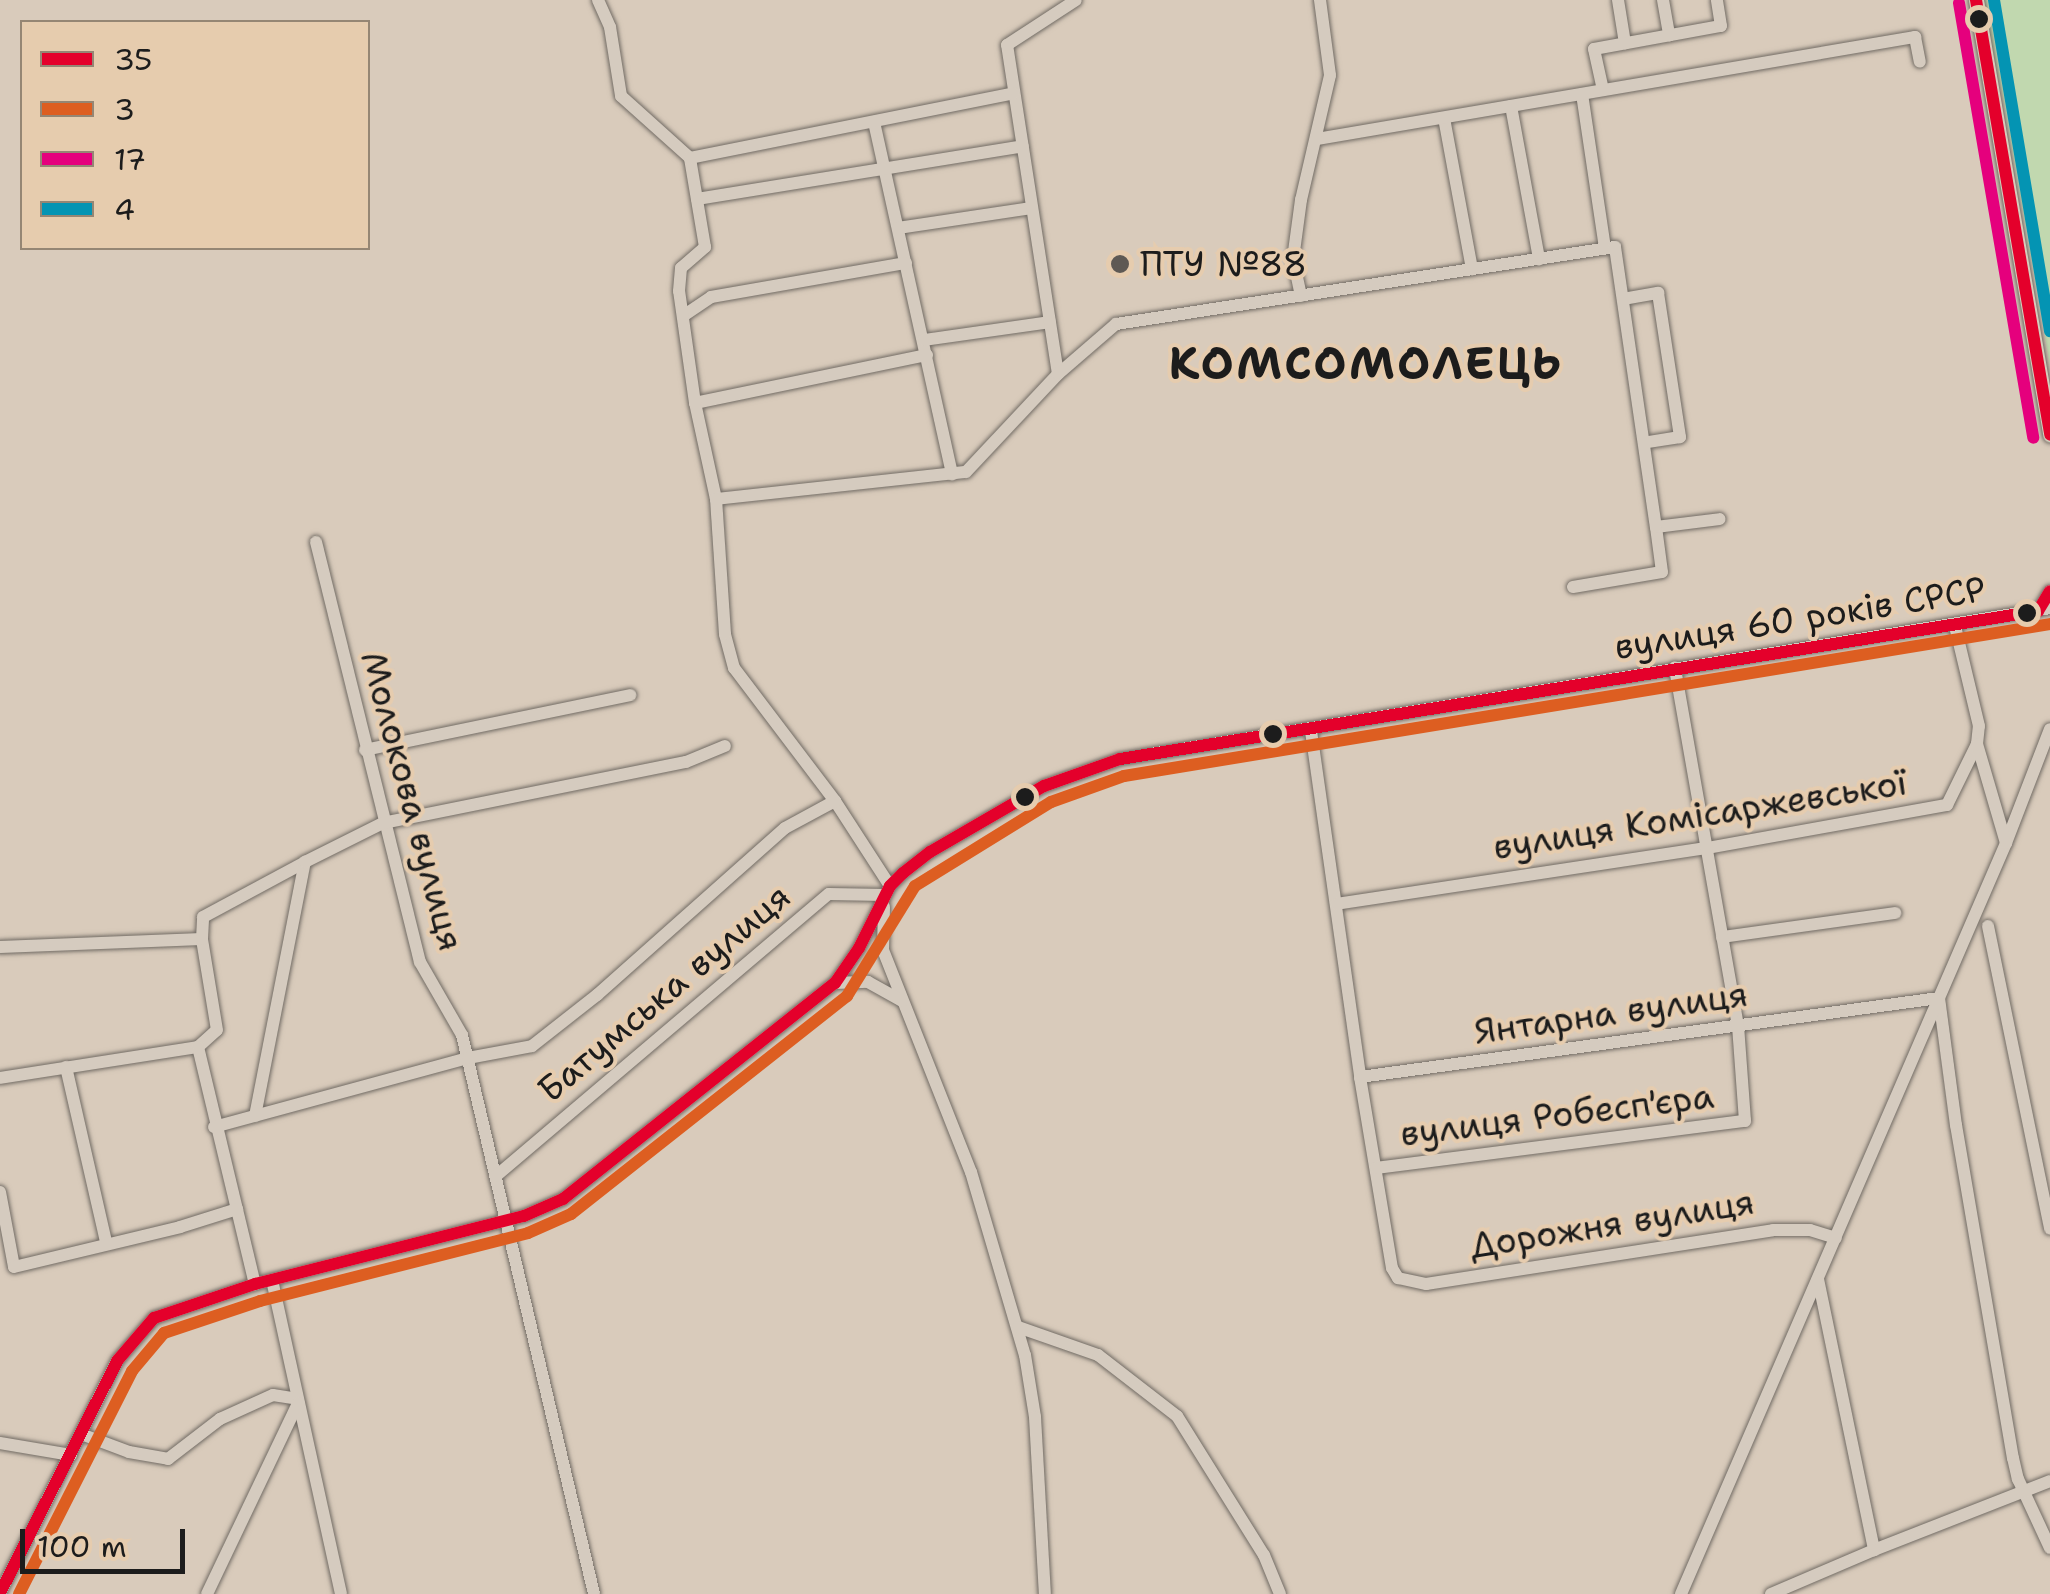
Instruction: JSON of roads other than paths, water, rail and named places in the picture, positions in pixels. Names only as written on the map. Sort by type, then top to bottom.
[{"type":"main road","points":[[1976,0],[2050,435]]},
{"type":"street","points":[[598,0],[610,27],[621,96],[690,158],[705,248],[682,268],[683,316],[695,403],[716,499],[725,634],[734,668],[834,800],[888,890],[883,950],[971,1172],[1018,1327],[1036,1417],[1046,1594]]},
{"type":"street","points":[[1058,374],[1007,45],[1076,0]]},
{"type":"street","points":[[1301,296],[1293,259],[1301,200],[1330,76],[1320,0]]},
{"type":"street","points":[[1618,0],[1625,43]]},
{"type":"street","points":[[1663,0],[1669,35]]},
{"type":"street","points":[[1603,90],[1594,48],[1722,26],[1717,0]]},
{"type":"street","points":[[1317,140],[1915,36],[1920,62]]},
{"type":"street","points":[[690,158],[1014,93]]},
{"type":"street","points":[[1573,587],[1662,572],[1623,299],[1582,94]]},
{"type":"street","points":[[1512,106],[1538,258]]},
{"type":"street","points":[[1444,118],[1472,269]]},
{"type":"street","points":[[874,122],[952,474]]},
{"type":"street","points":[[697,199],[1023,146]]},
{"type":"street","points":[[898,228],[1032,208]]},
{"type":"street","points":[[716,499],[966,472],[1058,374],[1116,324],[1610,247]]},
{"type":"street","points":[[683,316],[711,296],[906,263]]},
{"type":"street","points":[[1623,299],[1658,294],[1680,436],[1644,443]]},
{"type":"street","points":[[695,403],[1050,322]]},
{"type":"street","points":[[1656,527],[1720,519]]},
{"type":"street","name":"Молокова вулиця","points":[[316,542],[420,962],[462,1035],[594,1594]]},
{"type":"street","points":[[2044,610],[2050,591]]},
{"type":"street","name":"вулиця 60 років СРСР","points":[[888,890],[930,852],[1070,775],[1120,760],[2044,610]]},
{"type":"street","points":[[1955,626],[1973,692],[1977,744],[2006,843]]},
{"type":"street","points":[[1674,668],[1738,1026]]},
{"type":"street","points":[[365,750],[630,695]]},
{"type":"street","points":[[1681,1594],[1940,998],[2050,730]]},
{"type":"street","points":[[1311,731],[1376,1168]]},
{"type":"street","name":"вулиця Комісаржевської","points":[[1336,904],[1707,848],[1947,805],[1977,744]]},
{"type":"street","points":[[0,1078],[198,1047],[217,1030],[202,938],[203,917],[383,823],[686,762],[725,746]]},
{"type":"street","points":[[214,1127],[468,1058],[514,1051],[550,1034],[785,828],[834,800]]},
{"type":"street","points":[[255,1116],[305,862]]},
{"type":"street","points":[[0,1594],[128,1344],[154,1318],[255,1284],[545,1208],[581,1186],[835,983],[859,948],[888,890]]},
{"type":"street","name":"Батумська вулиця","points":[[496,1176],[829,894],[888,890]]},
{"type":"street","points":[[1722,936],[1895,913]]},
{"type":"street","points":[[1988,926],[2050,1229]]},
{"type":"street","points":[[0,946],[202,938]]},
{"type":"street","points":[[835,983],[868,982],[904,1002]]},
{"type":"street","points":[[1940,998],[2014,1458],[2025,1495],[2050,1548]]},
{"type":"street","name":"Янтарна вулиця","points":[[1360,1077],[1940,998]]},
{"type":"street","name":"вулиця Робесп'єра","points":[[1376,1168],[1745,1120],[1738,1026]]},
{"type":"street","points":[[198,1047],[214,1127],[255,1284]]},
{"type":"street","points":[[66,1067],[106,1242]]},
{"type":"street","name":"Дорожня вулиця","points":[[1376,1168],[1392,1268],[1398,1278],[1426,1284],[1773,1230],[1810,1230],[1836,1238]]},
{"type":"street","points":[[0,1192],[14,1267],[180,1227],[236,1208]]},
{"type":"street","points":[[1818,1279],[1873,1545]]},
{"type":"street","points":[[272,1280],[340,1594]]},
{"type":"street","points":[[1018,1327],[1098,1354],[1177,1416],[1264,1555],[1280,1594]]},
{"type":"street","points":[[82,1434],[130,1452],[168,1458],[200,1432],[272,1394],[298,1401]]},
{"type":"street","points":[[207,1594],[298,1401]]},
{"type":"street","points":[[0,1443],[71,1455]]},
{"type":"street","points":[[1771,1594],[1873,1545],[2025,1495],[2050,1481]]},
{"type":"place","name":"ПТУ №88","points":[[1120,264]]},
{"type":"district","name":"КОМСОМОЛЕЦЬ","points":[[1366,364]]}]
